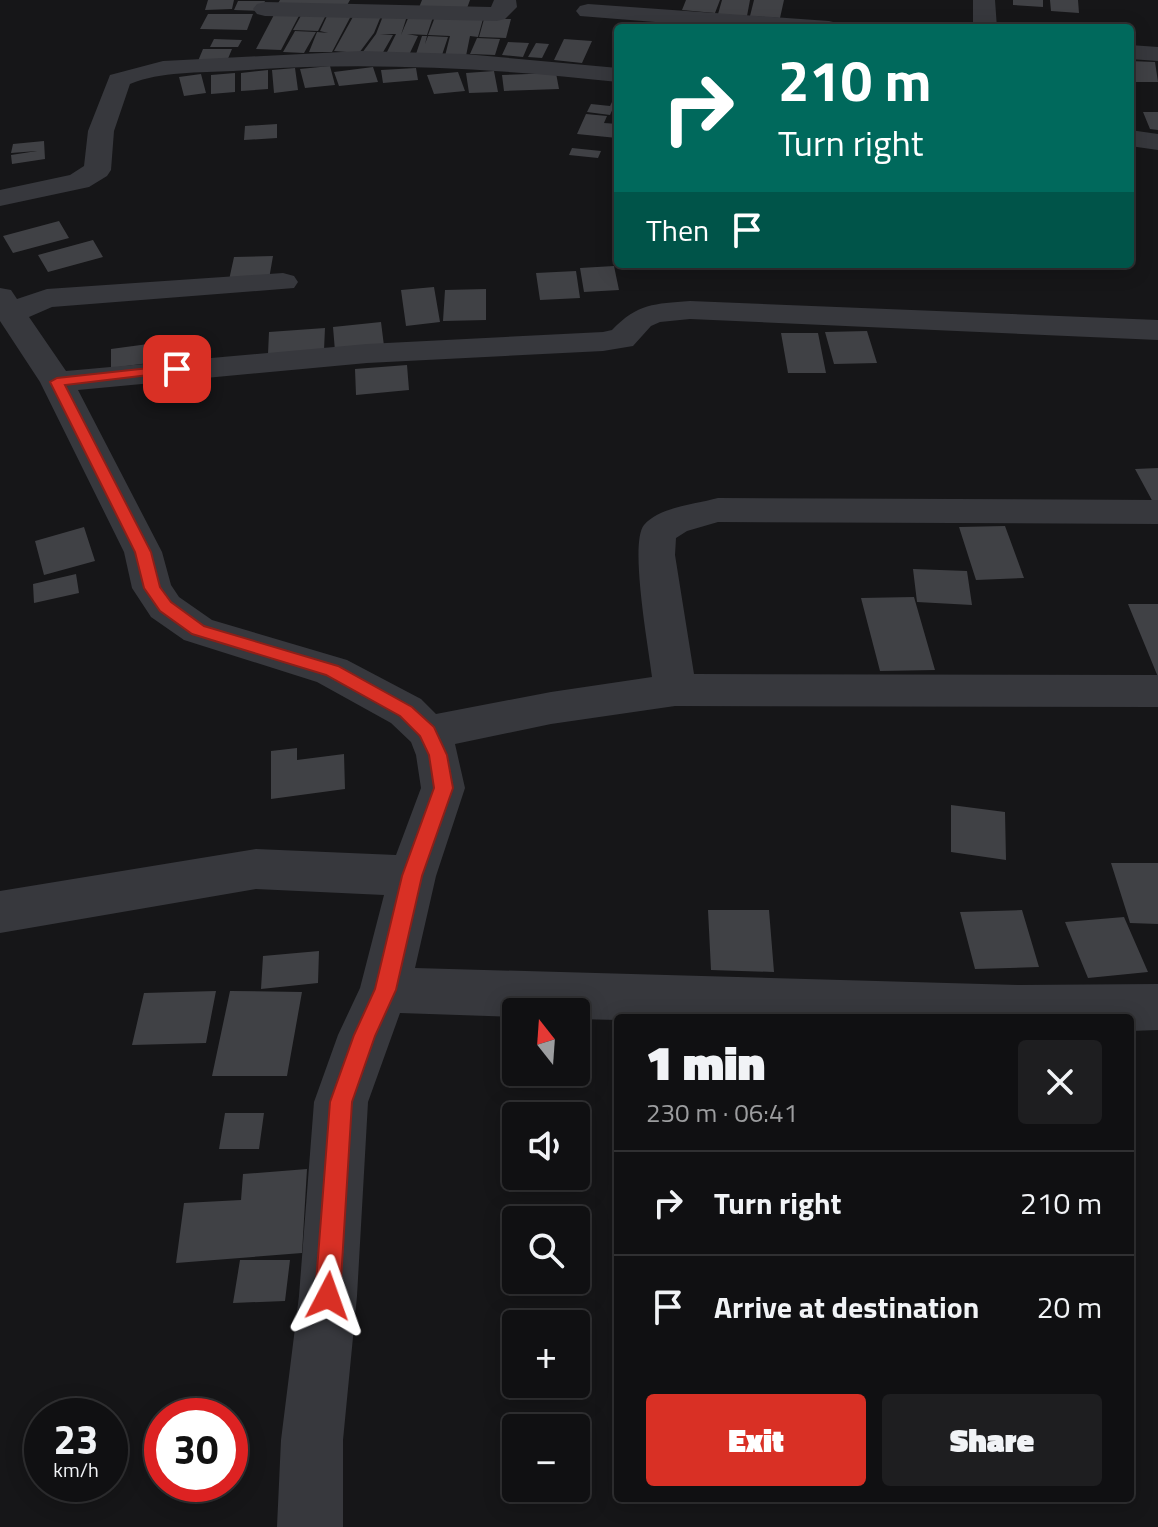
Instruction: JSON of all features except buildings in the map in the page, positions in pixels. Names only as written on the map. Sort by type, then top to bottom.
[{"type":"street","points":[[262,12],[497,14],[506,7],[505,0]]},
{"type":"street","points":[[984,0],[985,24]]},
{"type":"street","points":[[588,11],[772,24]]},
{"type":"street","points":[[1134,52],[1158,54]]},
{"type":"street","points":[[0,198],[79,181],[92,175],[99,162],[101,131],[119,80],[155,68],[361,60],[514,65],[614,75]]},
{"type":"street","points":[[1134,139],[1158,142]]},
{"type":"street","points":[[283,282],[47,298],[5,305],[57,382],[143,552],[152,588],[165,607],[198,630],[332,671],[406,711],[428,732],[438,755],[443,788],[412,876],[385,990],[364,1035],[341,1102],[328,1296],[312,1440],[310,1527]]},
{"type":"street","points":[[57,382],[238,363],[475,346],[596,342],[622,339],[640,319],[654,313],[690,310],[1158,330]]},
{"type":"street","points":[[675,690],[656,555],[658,532],[674,522],[718,510],[1158,512]]},
{"type":"street","points":[[428,732],[551,708],[675,690],[1158,691]]},
{"type":"street","points":[[0,912],[256,869],[412,876]]},
{"type":"street","points":[[385,990],[1018,1008],[1158,1007]]},
{"type":"route","points":[[177,369],[57,382],[143,552],[152,588],[165,607],[198,630],[332,671],[406,711],[428,732],[438,755],[443,788],[412,876],[385,990],[364,1035],[341,1102],[328,1296]]}]
